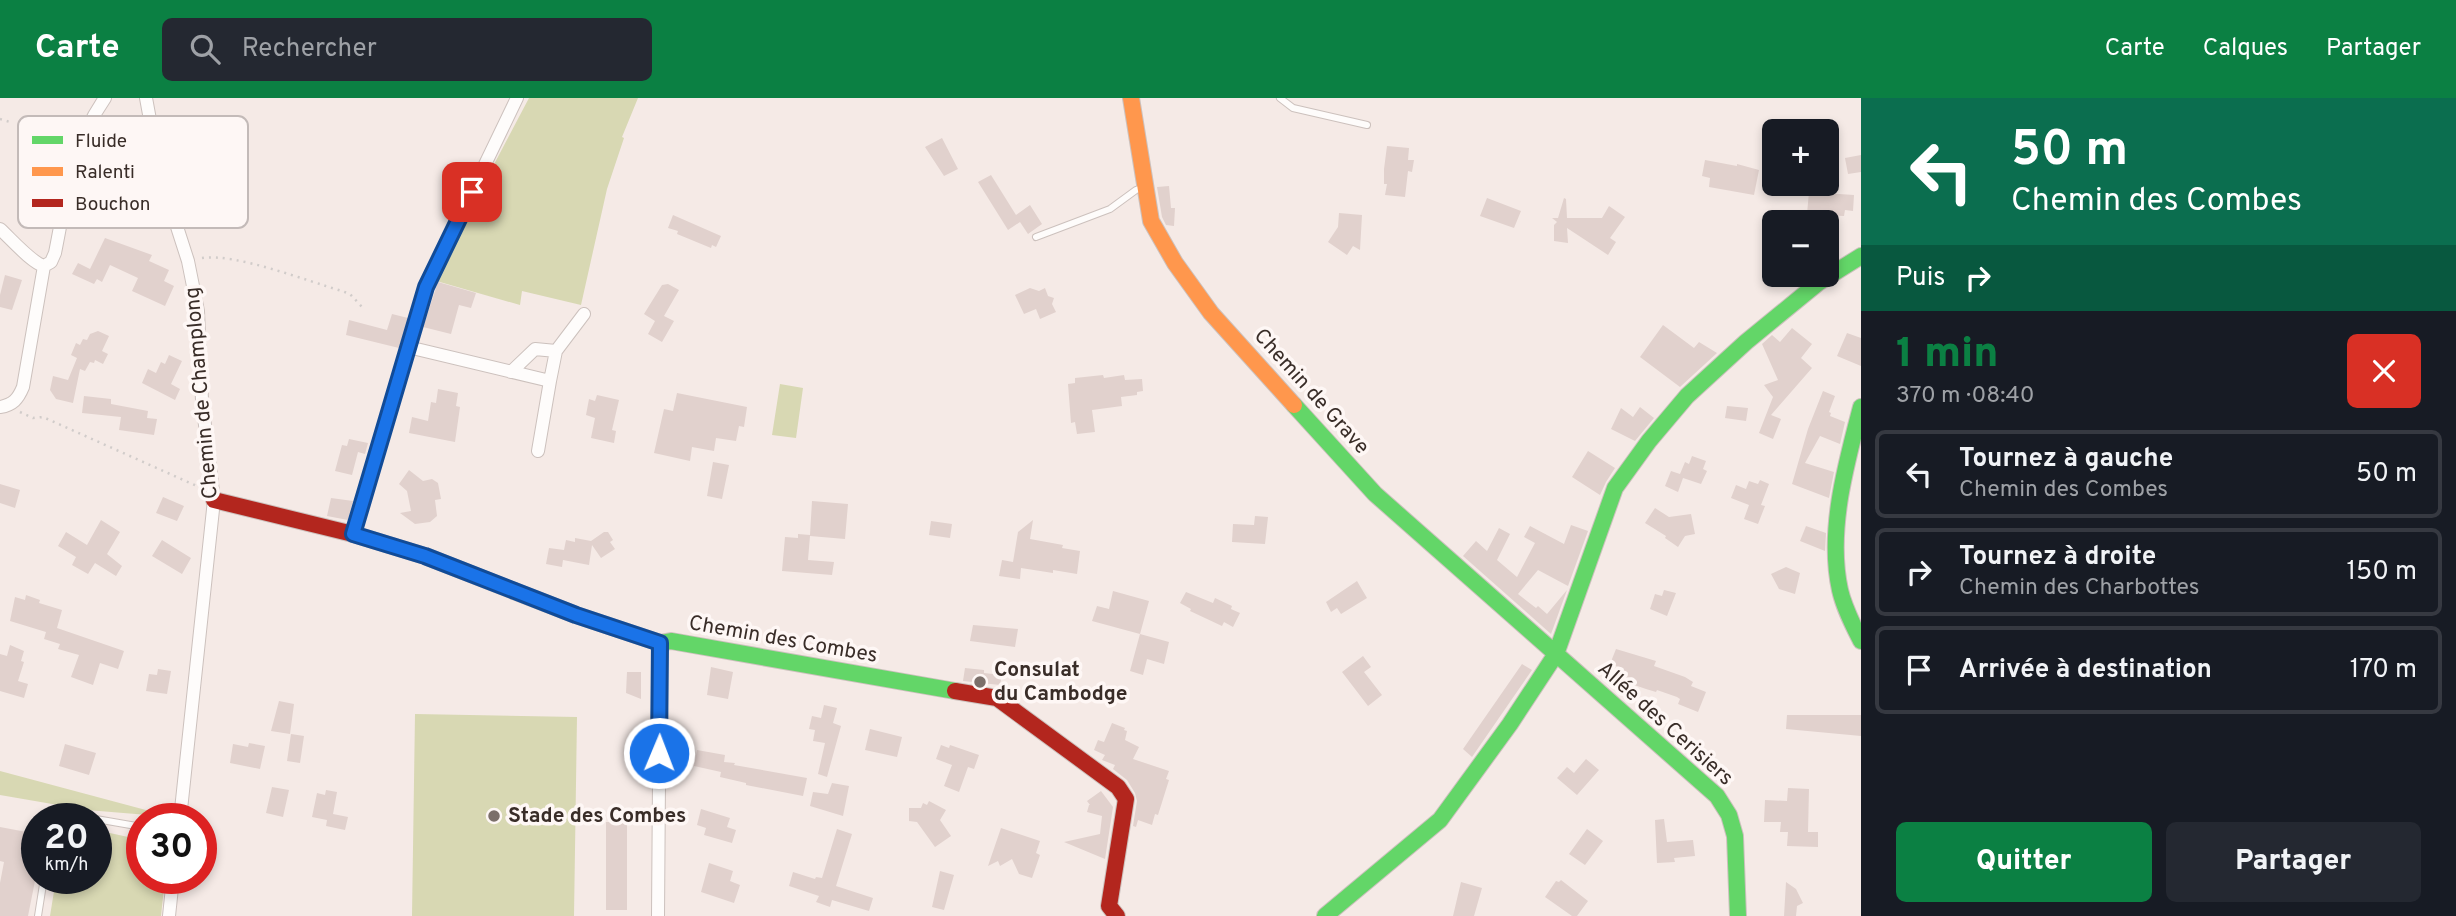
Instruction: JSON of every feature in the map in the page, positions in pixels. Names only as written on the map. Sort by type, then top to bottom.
[{"type":"street","points":[[93,116],[104,98]]},
{"type":"street","name":"Chemin de Champlong","points":[[146,98],[149,116]]},
{"type":"street","points":[[353,534],[426,287],[517,98]]},
{"type":"street","name":"Chemin de Grave","points":[[1131,98],[1144,187],[1152,221],[1175,262],[1211,313],[1375,494],[1556,654]]},
{"type":"street","points":[[0,229],[22,248],[35,264],[44,266],[51,262],[55,253],[60,228]]},
{"type":"street","name":"Chemin de Champlong","points":[[177,228],[188,261],[198,311],[202,400],[213,496],[182,803]]},
{"type":"street","points":[[1325,916],[1440,820],[1510,724],[1556,654],[1615,488],[1649,441],[1687,396],[1746,342],[1818,283],[1861,256]]},
{"type":"street","points":[[0,407],[13,403],[23,387],[44,266]]},
{"type":"street","points":[[538,451],[556,351],[584,314]]},
{"type":"street","points":[[408,347],[550,381]]},
{"type":"street","points":[[511,372],[535,349],[556,351]]},
{"type":"street","points":[[1861,407],[1856,444],[1840,503],[1837,549],[1840,588],[1849,617],[1861,640]]},
{"type":"street","name":"Chemin des Combes","points":[[213,496],[425,556],[576,615],[660,643],[671,641],[996,698],[1118,788],[1126,799],[1109,906],[1117,916]]},
{"type":"street","points":[[658,916],[660,643]]},
{"type":"street","name":"Allée des Cerisiers","points":[[1556,654],[1717,796],[1730,815],[1735,836],[1738,916]]},
{"type":"street","points":[[169,916],[171,894]]},
{"type":"lane","points":[[1280,98],[1293,108],[1367,125]]},
{"type":"lane","points":[[1036,237],[1110,209],[1144,187]]},
{"type":"lane","points":[[38,916],[41,894]]},
{"type":"path","points":[[0,120],[12,123]]},
{"type":"path","points":[[188,261],[208,257],[247,263],[342,291],[363,308]]},
{"type":"path","points":[[13,403],[25,416],[43,417],[213,496]]},
{"type":"green space","points":[[529,98],[638,98],[622,137],[624,138],[607,189],[581,305],[522,291],[520,305],[433,280]]},
{"type":"green space","points":[[780,384],[803,388],[796,438],[772,435]]},
{"type":"green space","name":"Stade des Combes","points":[[415,714],[577,717],[574,916],[412,916]]},
{"type":"green space","points":[[0,771],[126,805],[126,813],[112,812],[112,803],[46,803],[0,795]]},
{"type":"green space","points":[[112,833],[126,837],[126,894],[163,894],[161,916],[50,916],[54,894],[112,894]]},
{"type":"building","points":[[942,138],[958,169],[944,176],[925,147]]},
{"type":"building","points":[[1387,146],[1409,148],[1408,160],[1414,160],[1412,172],[1408,171],[1405,197],[1385,195]]},
{"type":"building","points":[[1861,155],[1861,172],[1848,174],[1845,158]]},
{"type":"building","points":[[1705,160],[1759,170],[1754,195],[1709,187],[1710,178],[1702,176]]},
{"type":"building","points":[[991,175],[1016,215],[1030,205],[1042,224],[1028,234],[1020,222],[1008,230],[978,182]]},
{"type":"building","points":[[1169,186],[1171,208],[1175,208],[1174,226],[1166,225],[1162,217],[1157,187]]},
{"type":"building","points":[[1854,195],[1853,211],[1845,210],[1844,216],[1839,216],[1839,210],[1807,210],[1809,196]]},
{"type":"building","points":[[1487,198],[1521,211],[1514,228],[1480,216]]},
{"type":"building","points":[[1564,198],[1567,218],[1602,218],[1609,206],[1625,217],[1610,238],[1616,242],[1608,255],[1567,228],[1568,243],[1554,241],[1554,225],[1557,222],[1552,218],[1558,218]]},
{"type":"building","points":[[1339,213],[1362,215],[1360,250],[1353,246],[1347,255],[1328,242],[1338,227]]},
{"type":"building","points":[[673,215],[721,236],[716,247],[712,245],[711,248],[668,228]]},
{"type":"building","points":[[105,238],[152,255],[149,261],[169,270],[164,281],[174,286],[165,306],[132,291],[138,278],[110,265],[102,282],[97,279],[94,284],[72,274],[78,263],[90,269]]},
{"type":"building","points":[[5,275],[22,280],[12,310],[0,307]]},
{"type":"building","points":[[438,282],[476,293],[471,308],[459,305],[451,334],[423,327]]},
{"type":"building","points":[[668,284],[679,290],[664,316],[674,321],[662,342],[648,334],[655,321],[644,314],[662,285]]},
{"type":"building","points":[[1030,288],[1039,291],[1045,288],[1048,296],[1054,298],[1052,304],[1056,312],[1040,319],[1036,309],[1024,314],[1015,295]]},
{"type":"building","points":[[392,314],[408,318],[399,348],[346,335],[349,320],[387,330]]},
{"type":"building","points":[[1663,325],[1694,348],[1699,342],[1717,353],[1680,387],[1640,357]]},
{"type":"building","points":[[1792,328],[1812,344],[1801,358],[1812,368],[1771,415],[1781,419],[1773,439],[1759,433],[1773,397],[1764,385],[1778,380],[1762,344],[1772,335],[1780,342]]},
{"type":"building","points":[[98,331],[109,336],[102,351],[108,354],[103,364],[95,360],[94,363],[90,362],[85,371],[80,369],[73,403],[56,399],[50,390],[53,376],[68,380],[77,358],[71,355],[76,343],[80,345],[83,339],[87,340],[90,334]]},
{"type":"building","points":[[1847,333],[1861,338],[1861,366],[1837,356]]},
{"type":"building","points":[[169,355],[182,361],[171,384],[180,389],[175,400],[142,383],[148,369],[156,373],[161,362],[165,364]]},
{"type":"building","points":[[1103,375],[1104,378],[1124,375],[1125,380],[1142,379],[1143,391],[1137,392],[1137,395],[1121,397],[1122,406],[1092,410],[1095,432],[1077,434],[1075,422],[1071,423],[1068,384],[1075,383],[1075,378]]},
{"type":"building","points":[[438,389],[458,393],[456,406],[460,407],[455,442],[409,433],[412,417],[428,421],[431,402],[436,403]]},
{"type":"building","points":[[1823,391],[1835,396],[1830,416],[1845,422],[1840,444],[1820,436],[1805,463],[1834,472],[1829,498],[1792,484],[1808,429]]},
{"type":"building","points":[[677,393],[747,407],[744,427],[739,426],[736,441],[716,438],[714,451],[692,447],[690,461],[654,453],[664,409],[673,411]]},
{"type":"building","points":[[597,395],[619,400],[612,430],[616,431],[614,443],[591,438],[595,418],[586,415],[589,399],[595,401]]},
{"type":"building","points":[[84,396],[111,399],[111,404],[148,411],[147,418],[157,419],[154,435],[119,430],[121,417],[82,413]]},
{"type":"building","points":[[1727,406],[1748,408],[1746,421],[1725,418]]},
{"type":"building","points":[[1640,407],[1654,418],[1635,441],[1611,429],[1621,408],[1633,417]]},
{"type":"building","points":[[349,439],[368,443],[365,454],[358,452],[352,475],[335,471],[342,445],[347,446]]},
{"type":"building","points":[[1588,451],[1615,468],[1600,495],[1572,477]]},
{"type":"building","points":[[1692,456],[1706,461],[1703,469],[1707,471],[1701,484],[1683,478],[1678,492],[1665,486],[1671,471],[1680,474],[1685,462],[1689,464]]},
{"type":"building","points":[[713,462],[729,465],[722,499],[707,496]]},
{"type":"building","points":[[409,470],[423,481],[432,479],[438,483],[441,499],[435,500],[437,516],[430,522],[415,524],[400,513],[411,511],[407,491],[399,484]]},
{"type":"building","points":[[1760,480],[1769,484],[1761,505],[1765,506],[1758,524],[1744,519],[1749,505],[1731,498],[1736,485],[1746,489],[1749,481],[1758,484]]},
{"type":"building","points":[[0,484],[20,490],[15,508],[0,503]]},
{"type":"building","points":[[163,497],[184,506],[177,521],[156,513]]},
{"type":"building","points":[[331,498],[353,501],[348,520],[327,516]]},
{"type":"building","points":[[812,501],[848,504],[845,539],[810,536],[808,560],[834,562],[832,575],[782,571],[785,537],[810,535]]},
{"type":"building","points":[[1655,508],[1669,517],[1691,514],[1695,534],[1685,536],[1678,547],[1645,523]]},
{"type":"building","points":[[1255,516],[1268,517],[1265,544],[1232,542],[1233,524],[1254,525]]},
{"type":"building","points":[[101,520],[120,532],[107,554],[122,566],[116,576],[95,563],[88,574],[72,565],[76,557],[58,546],[66,532],[87,545]]},
{"type":"building","points":[[1033,520],[1030,539],[1080,551],[1077,574],[1021,568],[1020,579],[999,576],[1002,560],[1013,562],[1018,532]]},
{"type":"building","points":[[931,521],[952,524],[950,538],[929,535]]},
{"type":"building","points":[[1571,525],[1588,531],[1568,586],[1538,570],[1518,594],[1547,614],[1567,590],[1551,634],[1463,556],[1476,541],[1487,551],[1499,528],[1510,534],[1497,560],[1517,577],[1535,543],[1524,537],[1530,526],[1564,544]]},
{"type":"building","points":[[1806,526],[1826,533],[1825,551],[1800,541]]},
{"type":"building","points":[[608,532],[615,549],[601,558],[592,545],[589,565],[563,560],[562,567],[546,564],[549,548],[564,550],[566,540],[575,542],[575,538],[591,541]]},
{"type":"building","points":[[162,540],[191,558],[182,574],[152,556]]},
{"type":"building","points":[[1786,567],[1800,573],[1795,594],[1779,589],[1771,574]]},
{"type":"building","points":[[1357,581],[1367,598],[1341,614],[1337,608],[1331,612],[1326,602]]},
{"type":"building","points":[[1664,590],[1676,593],[1667,616],[1650,609],[1655,594],[1662,596]]},
{"type":"building","points":[[1113,591],[1149,601],[1140,634],[1092,621],[1097,606],[1109,609]]},
{"type":"building","points":[[1186,592],[1213,603],[1215,598],[1232,606],[1231,609],[1240,613],[1233,627],[1224,622],[1222,626],[1190,611],[1191,609],[1180,603]]},
{"type":"building","points":[[26,595],[40,600],[39,603],[62,610],[57,628],[124,651],[118,669],[100,663],[93,685],[71,677],[79,655],[58,649],[60,644],[44,639],[46,632],[10,621],[15,597],[25,600]]},
{"type":"building","points":[[973,625],[1018,629],[1015,647],[970,641]]},
{"type":"building","points":[[1140,634],[1169,642],[1164,664],[1147,659],[1143,675],[1130,671]]},
{"type":"building","points":[[10,645],[24,651],[21,661],[24,662],[18,681],[28,684],[24,698],[0,691],[0,654],[7,656]]},
{"type":"building","points":[[1616,649],[1656,661],[1654,666],[1693,682],[1691,686],[1706,692],[1698,712],[1678,704],[1680,699],[1677,697],[1617,679],[1621,668],[1610,664]]},
{"type":"building","points":[[1363,656],[1371,667],[1364,672],[1382,695],[1368,706],[1342,672]]},
{"type":"building","points":[[1522,664],[1532,670],[1472,757],[1463,749]]},
{"type":"building","points":[[711,667],[733,672],[728,699],[707,695]]},
{"type":"building","points":[[965,668],[1002,675],[1000,685],[963,681]]},
{"type":"building","points":[[158,669],[171,671],[167,694],[146,691],[149,674],[157,675]]},
{"type":"building","points":[[627,672],[641,672],[641,699],[626,693]]},
{"type":"building","points":[[279,701],[294,704],[290,734],[271,731]]},
{"type":"building","points":[[824,705],[837,708],[833,723],[841,726],[827,777],[818,774],[825,743],[813,741],[815,730],[809,729],[812,716],[821,718]]},
{"type":"building","points":[[1787,715],[1861,715],[1861,736],[1786,729]]},
{"type":"building","points":[[1112,723],[1125,728],[1125,740],[1139,747],[1133,759],[1169,771],[1166,779],[1169,780],[1158,815],[1155,814],[1152,825],[1138,820],[1136,827],[1133,826],[1137,801],[1135,793],[1127,780],[1113,769],[1115,765],[1102,760],[1105,755],[1094,750],[1098,740],[1104,742]]},
{"type":"building","points":[[870,729],[902,737],[897,757],[865,750]]},
{"type":"building","points":[[291,734],[304,736],[300,763],[287,761]]},
{"type":"building","points":[[249,743],[265,746],[260,769],[230,763],[233,744],[248,747]]},
{"type":"building","points":[[65,744],[96,753],[89,775],[59,766]]},
{"type":"building","points":[[941,745],[949,748],[950,745],[979,755],[974,769],[968,767],[959,792],[944,786],[952,765],[936,759]]},
{"type":"building","points":[[697,750],[725,755],[724,762],[735,763],[734,765],[807,778],[803,796],[746,785],[720,777],[721,772],[694,766]]},
{"type":"building","points":[[1586,759],[1599,770],[1577,795],[1557,778],[1567,767],[1574,773]]},
{"type":"building","points":[[832,783],[849,786],[843,816],[810,806],[813,792],[828,794]]},
{"type":"building","points":[[272,787],[289,790],[283,817],[266,813]]},
{"type":"building","points":[[1788,788],[1809,789],[1808,832],[1818,832],[1818,847],[1787,846],[1788,832],[1780,832],[1781,822],[1764,822],[1765,800],[1787,801]]},
{"type":"building","points":[[326,790],[337,792],[333,814],[348,817],[345,830],[326,826],[327,820],[312,817],[317,793],[325,795]]},
{"type":"building","points":[[1101,791],[1113,807],[1105,859],[1064,842],[1100,834],[1102,816],[1087,812],[1090,805],[1087,801]]},
{"type":"building","points":[[929,801],[946,810],[940,820],[951,836],[935,847],[917,822],[909,821],[909,808],[921,808],[923,803],[927,805]]},
{"type":"building","points":[[701,809],[730,818],[727,827],[736,830],[732,843],[704,835],[706,828],[697,825]]},
{"type":"building","points":[[1664,819],[1667,842],[1693,840],[1695,856],[1674,858],[1675,862],[1657,863],[1655,820]]},
{"type":"building","points":[[606,822],[627,822],[627,910],[606,910]]},
{"type":"building","points":[[0,827],[21,831],[21,894],[32,894],[28,916],[0,916],[0,883],[4,862],[0,861]]},
{"type":"building","points":[[1001,828],[1040,841],[1036,853],[1040,855],[1032,878],[1019,874],[1012,859],[1000,866],[998,861],[988,866]]},
{"type":"building","points":[[837,829],[852,834],[836,886],[873,898],[869,911],[832,900],[830,907],[816,902],[819,896],[789,886],[793,872],[815,879],[822,878]]},
{"type":"building","points":[[1587,829],[1603,841],[1585,865],[1569,854]]},
{"type":"building","points":[[709,863],[733,871],[730,881],[740,885],[734,903],[701,892]]},
{"type":"building","points":[[940,871],[954,875],[944,910],[932,907]]},
{"type":"building","points":[[1561,880],[1588,901],[1577,916],[1572,916],[1545,897],[1556,881]]},
{"type":"building","points":[[1461,882],[1482,888],[1474,916],[1453,916]]},
{"type":"building","points":[[1786,882],[1796,889],[1803,903],[1797,906],[1796,916],[1784,916]]},
{"type":"traffic: fast","points":[[1325,916],[1440,820],[1510,724],[1556,654],[1615,488],[1649,441],[1687,396],[1746,342],[1818,283],[1861,256]]},
{"type":"traffic: fast","points":[[1294,405],[1375,494],[1717,796],[1729,815],[1735,836],[1738,916]]},
{"type":"traffic: fast","points":[[1861,407],[1840,498],[1836,545],[1840,590],[1861,641]]},
{"type":"traffic: fast","points":[[514,591],[660,643],[671,641],[955,691]]},
{"type":"traffic: slow","points":[[1131,98],[1151,221],[1175,263],[1211,313],[1294,405]]},
{"type":"traffic: jam","points":[[214,500],[353,534],[425,556],[514,591]]},
{"type":"traffic: jam","points":[[955,691],[997,698],[1118,787],[1126,799],[1109,906],[1117,916]]},
{"type":"place","name":"Consulat du Cambodge","points":[[980,682]]},
{"type":"place","name":"Stade des Combes","points":[[494,816]]},
{"type":"route","points":[[472,192],[426,287],[353,534],[425,556],[576,615],[660,643],[659,753]]}]
